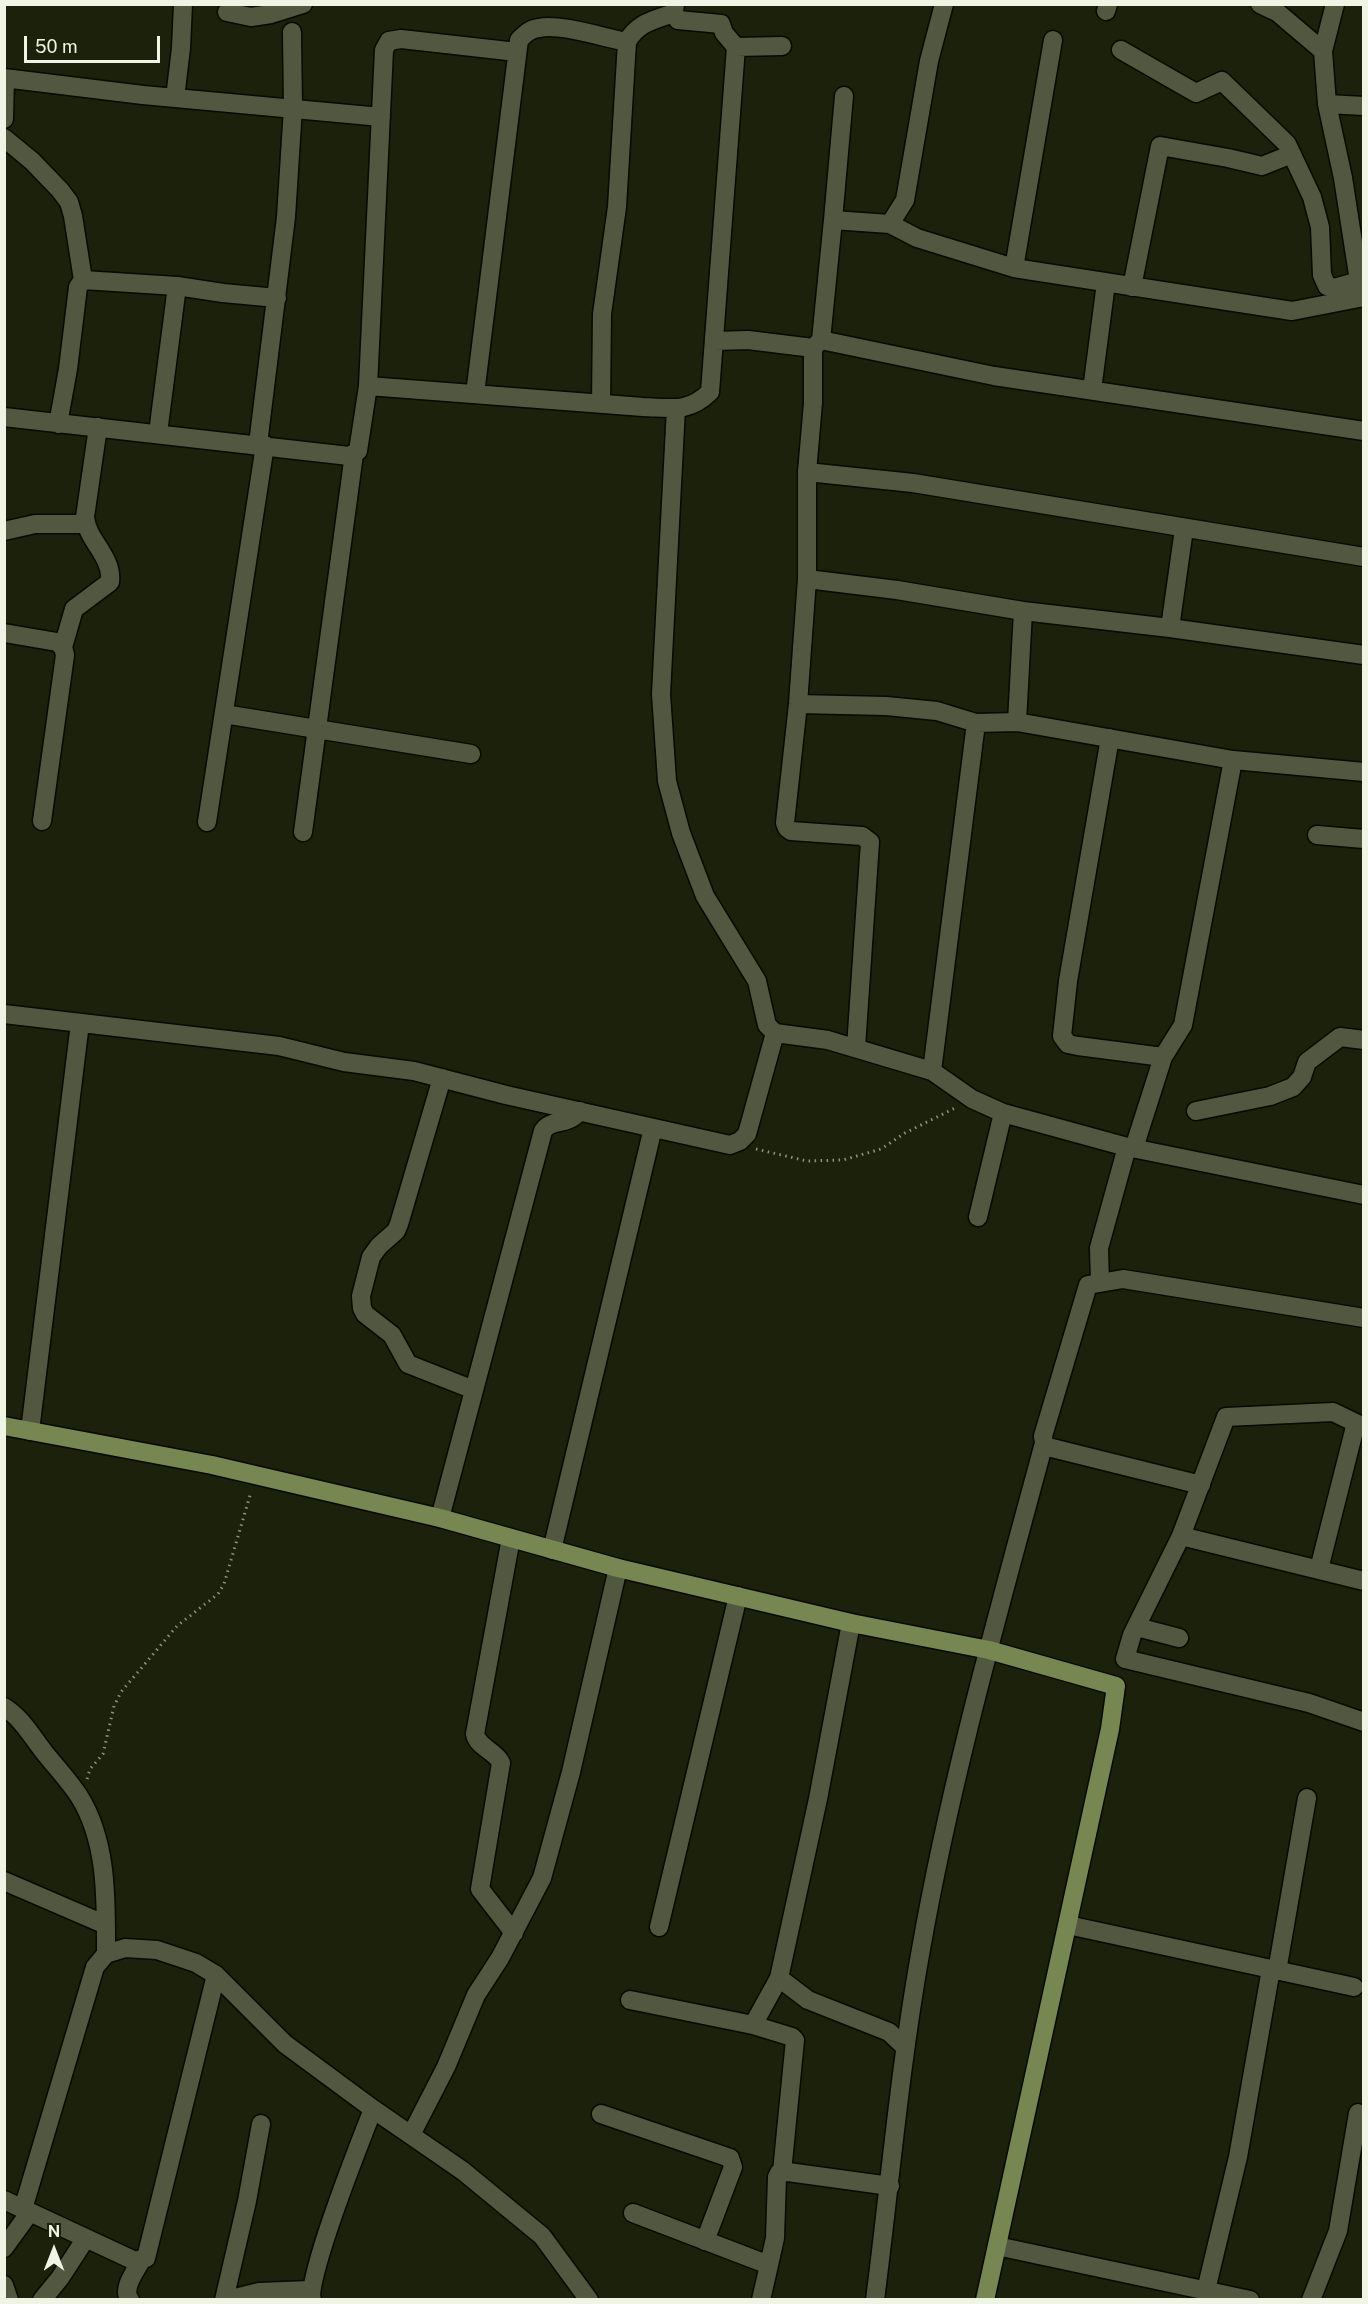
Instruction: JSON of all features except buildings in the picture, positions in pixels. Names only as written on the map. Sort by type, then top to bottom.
[{"type":"main road","points":[[4,1426],[212,1465],[440,1518],[618,1568],[851,1623],[989,1650],[1116,1686],[1110,1730],[985,2300]]},
{"type":"street","points":[[175,98],[182,48],[183,4]]},
{"type":"street","points":[[227,12],[251,17],[271,14],[303,4]]},
{"type":"street","points":[[890,224],[905,200],[929,61],[944,4]]},
{"type":"street","points":[[1260,4],[1276,12],[1323,51]]},
{"type":"street","points":[[1335,4],[1323,51],[1328,104],[1344,178],[1362,289]]},
{"type":"street","points":[[368,386],[601,404],[676,408],[697,404],[710,392],[736,47],[724,33],[721,24],[678,20],[674,9],[633,31],[627,42],[617,207],[602,314],[601,404]]},
{"type":"street","points":[[475,394],[519,40],[526,32],[539,27],[558,28],[627,42]]},
{"type":"street","points":[[207,822],[261,445],[286,217],[293,108],[292,32]]},
{"type":"street","points":[[4,417],[349,456],[354,454],[358,451],[368,386],[384,50],[390,42],[401,39],[517,52]]},
{"type":"street","points":[[1014,268],[1053,40]]},
{"type":"street","points":[[736,47],[782,46]]},
{"type":"street","points":[[1121,50],[1196,93],[1222,81],[1287,144],[1312,197],[1320,227],[1322,275],[1327,286],[1362,289]]},
{"type":"street","points":[[4,118],[5,78],[175,98],[381,117]]},
{"type":"street","points":[[843,96],[832,220],[817,344],[807,472],[807,579],[798,704],[785,823],[791,831],[862,836],[870,842],[856,1047]]},
{"type":"street","points":[[1328,104],[1364,106]]},
{"type":"street","points":[[4,138],[32,161],[60,190],[69,202],[73,216],[83,280],[78,286],[68,369],[58,424]]},
{"type":"street","points":[[1132,286],[1160,146],[1262,166],[1292,154]]},
{"type":"street","points":[[832,220],[890,224],[917,238],[1014,268],[1292,311],[1362,289]]},
{"type":"street","points":[[83,280],[177,286],[277,298]]},
{"type":"street","points":[[1092,390],[1106,283]]},
{"type":"street","points":[[158,434],[177,286]]},
{"type":"street","points":[[715,341],[748,340],[817,344],[994,376],[1364,431]]},
{"type":"street","points":[[676,408],[661,694],[667,781],[681,833],[705,896],[757,981],[767,1024],[775,1033],[828,1040],[932,1071],[972,1099],[1003,1113],[1131,1148],[1364,1195]]},
{"type":"street","points":[[42,821],[65,655],[63,647],[74,609],[110,582],[111,573],[107,562],[86,524],[98,427]]},
{"type":"street","points":[[303,832],[354,454]]},
{"type":"street","points":[[807,472],[913,483],[1184,529],[1364,556]]},
{"type":"street","points":[[4,531],[35,524],[86,524]]},
{"type":"street","points":[[1170,628],[1184,529]]},
{"type":"street","points":[[807,579],[897,590],[1023,611],[1170,628],[1364,655]]},
{"type":"street","points":[[1017,723],[1023,611]]},
{"type":"street","points":[[4,633],[44,638],[57,642],[63,647]]},
{"type":"street","points":[[798,704],[886,706],[937,711],[976,723],[1017,723],[1233,760],[1364,772]]},
{"type":"street","points":[[224,714],[471,754]]},
{"type":"street","points":[[932,1071],[976,723]]},
{"type":"street","points":[[1110,738],[1068,981],[1062,1036],[1068,1044],[1163,1057]]},
{"type":"street","points":[[1100,1283],[1099,1248],[1131,1148],[1163,1057],[1184,1025],[1233,760]]},
{"type":"street","points":[[1317,836],[1364,839]]},
{"type":"street","points":[[4,1014],[279,1046],[344,1062],[414,1071],[580,1112],[730,1145],[740,1141],[747,1134],[775,1033]]},
{"type":"street","points":[[30,1431],[80,1023]]},
{"type":"street","points":[[1196,1111],[1270,1096],[1293,1087],[1302,1077],[1307,1062],[1340,1037],[1364,1040]]},
{"type":"street","points":[[442,1078],[399,1224],[396,1231],[379,1246],[371,1257],[361,1302],[366,1314],[392,1335],[408,1364],[474,1390]]},
{"type":"street","points":[[440,1518],[543,1131],[551,1124],[572,1120],[580,1112]]},
{"type":"street","points":[[978,1217],[1003,1113]]},
{"type":"street","points":[[552,1550],[653,1128]]},
{"type":"street","points":[[875,2300],[890,2186],[904,2047],[932,1886],[989,1650],[1044,1443],[1043,1436],[1088,1285],[1123,1279],[1364,1318]]},
{"type":"street","points":[[1116,1686],[1137,1627],[1181,1536],[1226,1417],[1333,1412],[1360,1425],[1319,1569]]},
{"type":"street","points":[[1044,1443],[1048,1447],[1201,1485]]},
{"type":"street","points":[[1181,1536],[1364,1581]]},
{"type":"street","points":[[511,1538],[475,1734],[480,1744],[498,1756],[501,1763],[480,1889],[514,1933]]},
{"type":"street","points":[[411,2135],[446,2067],[476,1995],[514,1933],[542,1878],[571,1772],[618,1568]]},
{"type":"street","points":[[659,1927],[738,1596]]},
{"type":"street","points":[[753,2025],[779,1978],[818,1798],[851,1623]]},
{"type":"street","points":[[1137,1627],[1179,1638]]},
{"type":"street","points":[[1125,1659],[1309,1703],[1364,1722]]},
{"type":"street","points":[[6,1705],[80,1797],[98,1841],[106,1905],[106,1954]]},
{"type":"street","points":[[1206,2290],[1238,2157],[1307,1798]]},
{"type":"street","points":[[4,1881],[106,1925]]},
{"type":"street","points":[[1068,1925],[1354,1987]]},
{"type":"street","points":[[4,2248],[26,2210],[95,1967],[106,1954],[125,1948],[158,1950],[196,1963],[216,1976],[285,2044],[373,2109],[463,2171],[542,2236],[589,2300]]},
{"type":"street","points":[[130,2300],[126,2290],[141,2261],[146,2258],[216,1976]]},
{"type":"street","points":[[779,1978],[808,2000],[889,2032],[904,2047]]},
{"type":"street","points":[[630,2000],[753,2025],[792,2037],[795,2040],[782,2172],[777,2177],[775,2238],[761,2300]]},
{"type":"street","points":[[261,2124],[226,2300],[259,2292],[311,2295],[322,2245],[373,2109]]},
{"type":"street","points":[[1311,2300],[1338,2231],[1358,2113]]},
{"type":"street","points":[[600,2114],[730,2158],[733,2167],[705,2241]]},
{"type":"street","points":[[782,2172],[890,2186]]},
{"type":"street","points":[[4,2200],[135,2261],[141,2261]]},
{"type":"street","points":[[633,2213],[769,2265]]},
{"type":"street","points":[[42,2300],[60,2278],[86,2238]]},
{"type":"street","points":[[997,2246],[1250,2300]]},
{"type":"street","points":[[4,2285],[9,2300]]},
{"type":"path","points":[[740,1141],[752,1148],[807,1161],[843,1160],[881,1149],[905,1133],[972,1099]]},
{"type":"path","points":[[80,1797],[90,1769],[103,1754],[114,1706],[121,1692],[177,1626],[219,1594],[224,1584],[256,1475]]}]
